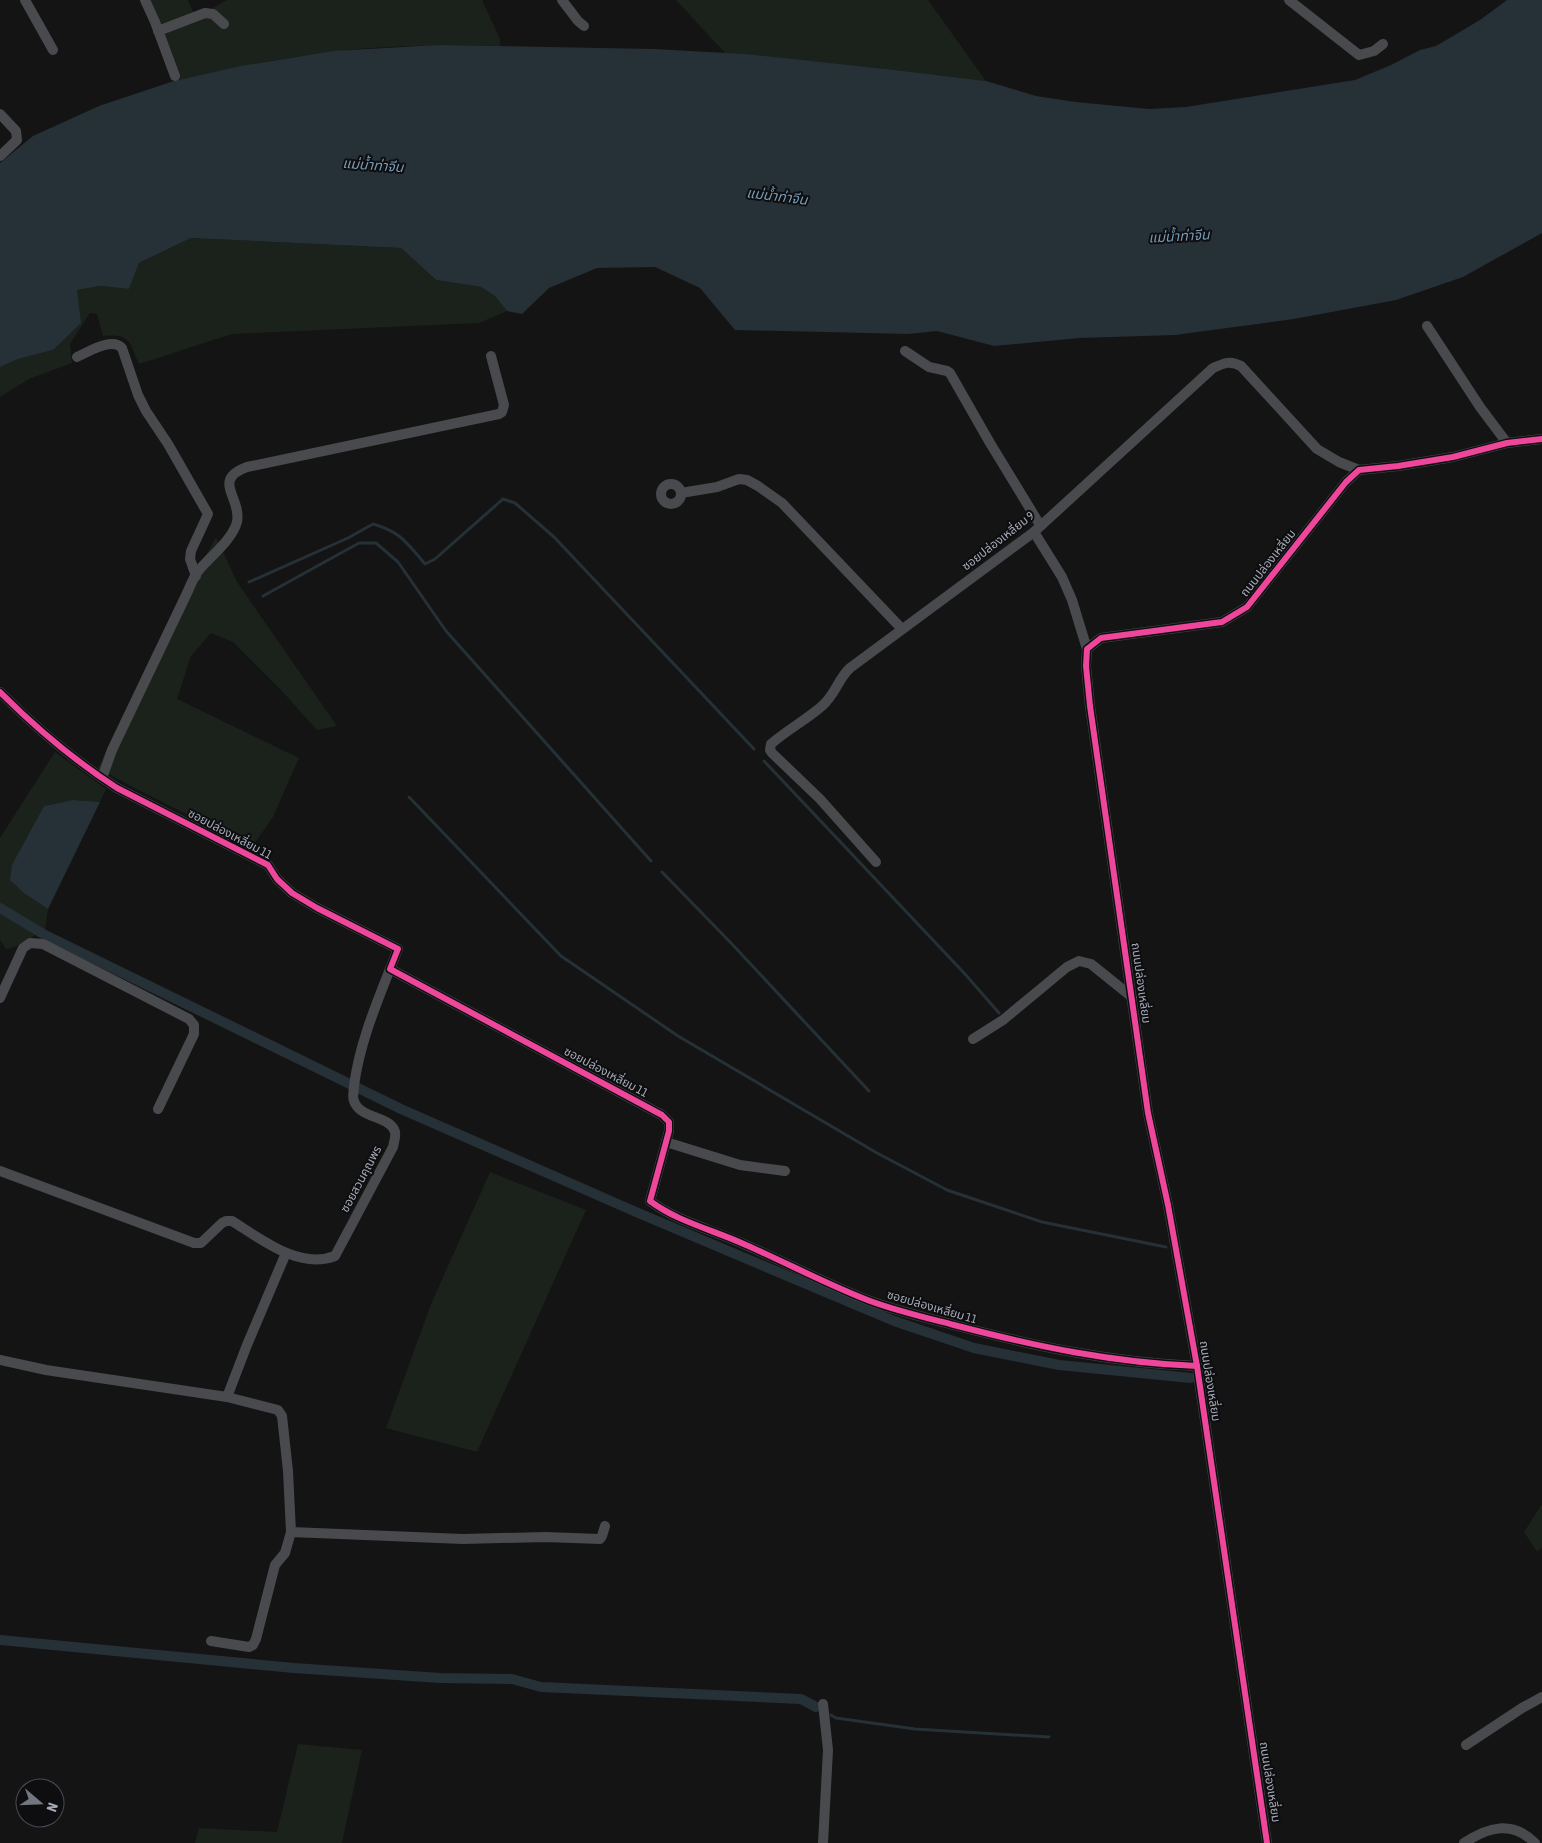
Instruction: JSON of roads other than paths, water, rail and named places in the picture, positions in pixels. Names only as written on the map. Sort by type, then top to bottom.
[{"type":"street","points":[[25,0],[53,50]]},
{"type":"street","points":[[145,0],[175,76]]},
{"type":"street","points":[[562,0],[584,26]]},
{"type":"street","points":[[1289,0],[1359,55],[1374,51],[1383,44]]},
{"type":"street","points":[[158,30],[205,13],[213,14],[224,24]]},
{"type":"street","points":[[0,114],[16,131],[17,140],[0,156]]},
{"type":"street","points":[[1427,326],[1480,407],[1508,443]]},
{"type":"street","points":[[76,357],[105,345],[115,344],[122,348],[138,395],[146,411],[168,444],[208,514],[191,551],[190,559],[196,576]]},
{"type":"street","points":[[905,351],[929,366],[950,373],[1037,528],[1062,577],[1072,600],[1087,649]]},
{"type":"street","points":[[102,778],[112,750],[196,576],[226,540],[236,523],[237,515],[229,482],[232,474],[237,470],[247,467],[500,414],[504,409],[504,405],[492,356]]},
{"type":"street","name":"ซอยปล่องเหลี่ยม 9","points":[[876,862],[820,799],[772,753],[770,748],[773,742],[823,706],[832,696],[842,677],[850,668],[1037,528],[1213,368],[1224,362],[1241,366],[1317,449],[1339,462],[1359,470]]},
{"type":"street","points":[[1359,470],[1453,457],[1508,443],[1542,439]]},
{"type":"street","name":"ถนนปล่องเหลี่ยม","points":[[1267,1843],[1197,1366],[1168,1205],[1148,1113],[1090,706],[1086,666],[1087,649],[1102,638],[1222,622],[1247,607],[1346,482],[1359,470]]},
{"type":"street","points":[[681,493],[716,487],[739,479],[747,480],[758,486],[782,503],[902,629]]},
{"type":"street","name":"ซอยปล่องเหลี่ยม 11","points":[[0,692],[36,725],[117,788],[268,864],[277,880],[292,893],[317,908],[398,949],[390,970],[662,1115],[668,1122],[669,1131],[650,1201],[684,1221],[736,1240],[871,1301],[1014,1341],[1106,1358],[1163,1365],[1197,1366]]},
{"type":"street","points":[[0,998],[23,948],[30,943],[42,944],[188,1019],[194,1025],[194,1034],[158,1109]]},
{"type":"street","points":[[973,1039],[989,1030],[1067,967],[1078,961],[1090,964],[1132,997]]},
{"type":"street","name":"ซอยสวนคุณพร","points":[[0,1171],[194,1243],[201,1243],[222,1223],[232,1221],[286,1253],[316,1260],[335,1256],[393,1146],[396,1133],[392,1125],[363,1112],[356,1106],[353,1099],[355,1076],[365,1034],[390,970]]},
{"type":"street","points":[[666,1142],[740,1165],[785,1171]]},
{"type":"street","points":[[227,1397],[286,1253]]},
{"type":"street","points":[[0,1360],[46,1370],[227,1397],[278,1410],[282,1416],[288,1471],[291,1532],[285,1553],[276,1565],[253,1645],[249,1647],[211,1642]]},
{"type":"street","points":[[291,1532],[463,1539],[546,1537],[600,1539],[604,1526]]},
{"type":"street","points":[[1466,1745],[1542,1697]]},
{"type":"street","points":[[823,1704],[828,1750],[823,1843]]},
{"type":"street","points":[[1464,1843],[1484,1831],[1497,1828],[1512,1829],[1524,1833],[1535,1843]]},
{"type":"water","name":"แม่น้ำท่าจีน","points":[[1507,0],[1542,0],[1542,233],[1463,277],[1396,300],[1294,319],[1175,335],[1080,338],[994,346],[937,331],[908,334],[735,330],[700,288],[655,267],[597,268],[549,288],[522,314],[507,311],[495,296],[481,287],[436,280],[401,248],[191,238],[139,263],[129,289],[100,286],[77,290],[81,323],[53,350],[18,359],[0,367],[0,163],[33,136],[99,106],[174,81],[241,66],[333,51],[438,45],[654,49],[745,54],[986,81],[1036,96],[1076,102],[1149,109],[1186,107],[1355,80],[1420,50],[1436,46],[1480,20]]},
{"type":"water","points":[[73,800],[100,802],[48,909],[25,894],[10,880],[12,865],[44,806]]},
{"type":"waterway","points":[[249,582],[348,538],[373,524],[383,527],[403,539],[425,564],[435,559],[503,499],[515,503],[554,537],[754,749]]},
{"type":"waterway","points":[[263,596],[359,543],[376,543],[398,562],[446,631],[651,861]]},
{"type":"waterway","points":[[764,761],[965,974],[999,1013]]},
{"type":"waterway","points":[[409,797],[561,956],[678,1036],[877,1153],[947,1190],[1042,1222],[1166,1247]]},
{"type":"waterway","points":[[662,872],[869,1091]]},
{"type":"waterway","points":[[0,908],[45,935],[401,1109],[636,1212],[894,1321],[974,1348],[1059,1365],[1191,1378]]},
{"type":"waterway","points":[[0,1640],[294,1668],[440,1678],[512,1679],[541,1687],[801,1699],[816,1707]]},
{"type":"waterway","points":[[831,1715],[836,1718],[915,1729],[1049,1737]]}]
